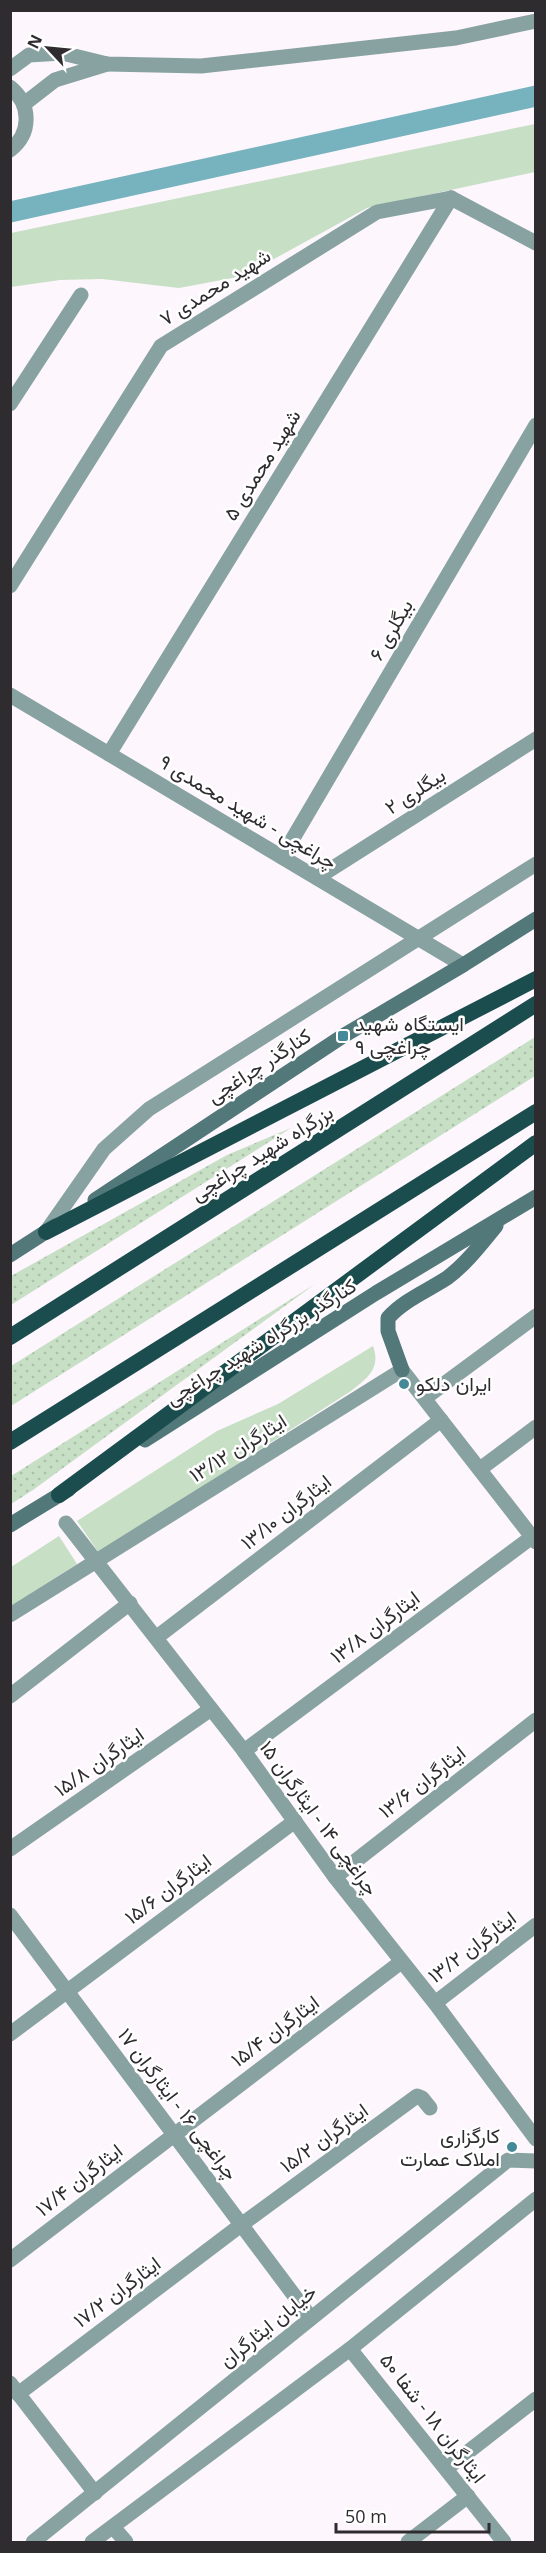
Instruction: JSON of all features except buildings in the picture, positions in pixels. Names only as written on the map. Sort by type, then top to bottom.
[{"type":"highway","points":[[46,1232],[536,979]]},
{"type":"highway","name":"بزرگراه شهید چراغچی","points":[[10,1337],[536,1004]]},
{"type":"highway","points":[[10,1442],[536,1112]]},
{"type":"highway","points":[[59,1495],[536,1143]]},
{"type":"main road","name":"کنارگذر چراغچی","points":[[10,1255],[343,1036],[536,919]]},
{"type":"main road","name":"کنارگذر بزرگراه شهید چراغچی","points":[[10,1525],[376,1293],[536,1197]]},
{"type":"main road","points":[[402,1370],[388,1331],[388,1318],[396,1309],[449,1276],[474,1253],[502,1218]]},
{"type":"street","points":[[10,69],[28,55],[62,53],[107,64],[201,66],[456,38],[536,21]]},
{"type":"street","points":[[24,104],[55,80],[107,64]]},
{"type":"street","points":[[10,87],[24,104],[27,115],[26,128],[21,139],[10,150]]},
{"type":"street","points":[[450,198],[536,243]]},
{"type":"street","name":"شهید محمدی ۷","points":[[10,586],[160,346],[377,212],[450,198]]},
{"type":"street","name":"شهید محمدی ۵","points":[[109,754],[450,198]]},
{"type":"street","points":[[10,404],[81,295]]},
{"type":"street","name":"بیگلری ۶","points":[[282,857],[536,425]]},
{"type":"street","name":"۹ چراغچی - شهید محمدی","points":[[10,695],[463,965]]},
{"type":"street","name":"بیگلری ۲","points":[[317,878],[536,739]]},
{"type":"street","points":[[46,1232],[104,1149],[149,1108],[536,864]]},
{"type":"street","points":[[425,1398],[536,1316]]},
{"type":"street","points":[[402,1370],[534,1539]]},
{"type":"street","name":"ایثارگران ۱۳/۱۲","points":[[10,1615],[402,1370]]},
{"type":"street","name":"ایثارگران ۱۳/۱۰","points":[[157,1637],[441,1420]]},
{"type":"street","points":[[480,1470],[536,1427]]},
{"type":"street","name":"چراغچی ۱۴ - ایثارگران ۱۵","points":[[66,1523],[157,1637],[335,1877],[400,1962],[435,2003],[536,2139]]},
{"type":"street","name":"ایثارگران ۱۳/۸","points":[[244,1752],[534,1539]]},
{"type":"street","points":[[10,1696],[130,1603]]},
{"type":"street","name":"ایثارگران ۱۵/۸","points":[[10,1849],[211,1709]]},
{"type":"street","name":"ایثارگران ۱۳/۶","points":[[335,1877],[536,1720]]},
{"type":"street","name":"ایثارگران ۱۵/۶","points":[[10,2034],[295,1821]]},
{"type":"street","name":"چراغچی ۱۶ - ایثارگران ۱۷","points":[[10,1915],[311,2318]]},
{"type":"street","name":"ایثارگران ۱۳/۲","points":[[435,2003],[536,1925]]},
{"type":"street","name":"ایثارگران ۱۵/۴","points":[[174,2134],[400,1962]]},
{"type":"street","name":"ایثارگران ۱۵/۲","points":[[241,2224],[417,2096],[422,2098],[430,2108]]},
{"type":"street","name":"ایثارگران ۱۷/۴","points":[[10,2260],[174,2134]]},
{"type":"street","name":"خیابان ایثارگران","points":[[33,2542],[508,2160],[536,2161]]},
{"type":"street","points":[[92,2542],[351,2349],[536,2199]]},
{"type":"street","name":"ایثارگران ۱۷/۲","points":[[14,2388],[241,2224]]},
{"type":"street","name":"ایثارگران ۱۸ - شفا ۵۰","points":[[351,2349],[504,2542]]},
{"type":"street","points":[[14,2388],[94,2493]]},
{"type":"street","points":[[446,2469],[536,2399]]},
{"type":"street","points":[[408,2542],[468,2496]]},
{"type":"street","points":[[113,2527],[126,2542]]},
{"type":"green space","points":[[535,124],[535,172],[367,208],[243,276],[179,288],[102,279],[60,280],[11,287],[11,233]]},
{"type":"green space","points":[[535,1037],[535,1076],[11,1406],[11,1366]]},
{"type":"green space","points":[[291,1128],[11,1305],[11,1276],[227,1155]]},
{"type":"green space","points":[[315,1284],[33,1490],[11,1504],[11,1476]]},
{"type":"green space","points":[[373,1346],[374,1366],[363,1382],[99,1553],[77,1521],[217,1431],[278,1404]]},
{"type":"green space","points":[[59,1536],[77,1564],[11,1606],[11,1567]]},
{"type":"waterway","points":[[10,212],[536,96]]},
{"type":"place","name":"ایستگاه شهید چراغچی ۹","points":[[343,1036]]},
{"type":"place","name":"ایران دلکو","points":[[404,1384]]},
{"type":"place","name":"کارگزاری املاک عمارت","points":[[512,2147]]}]
